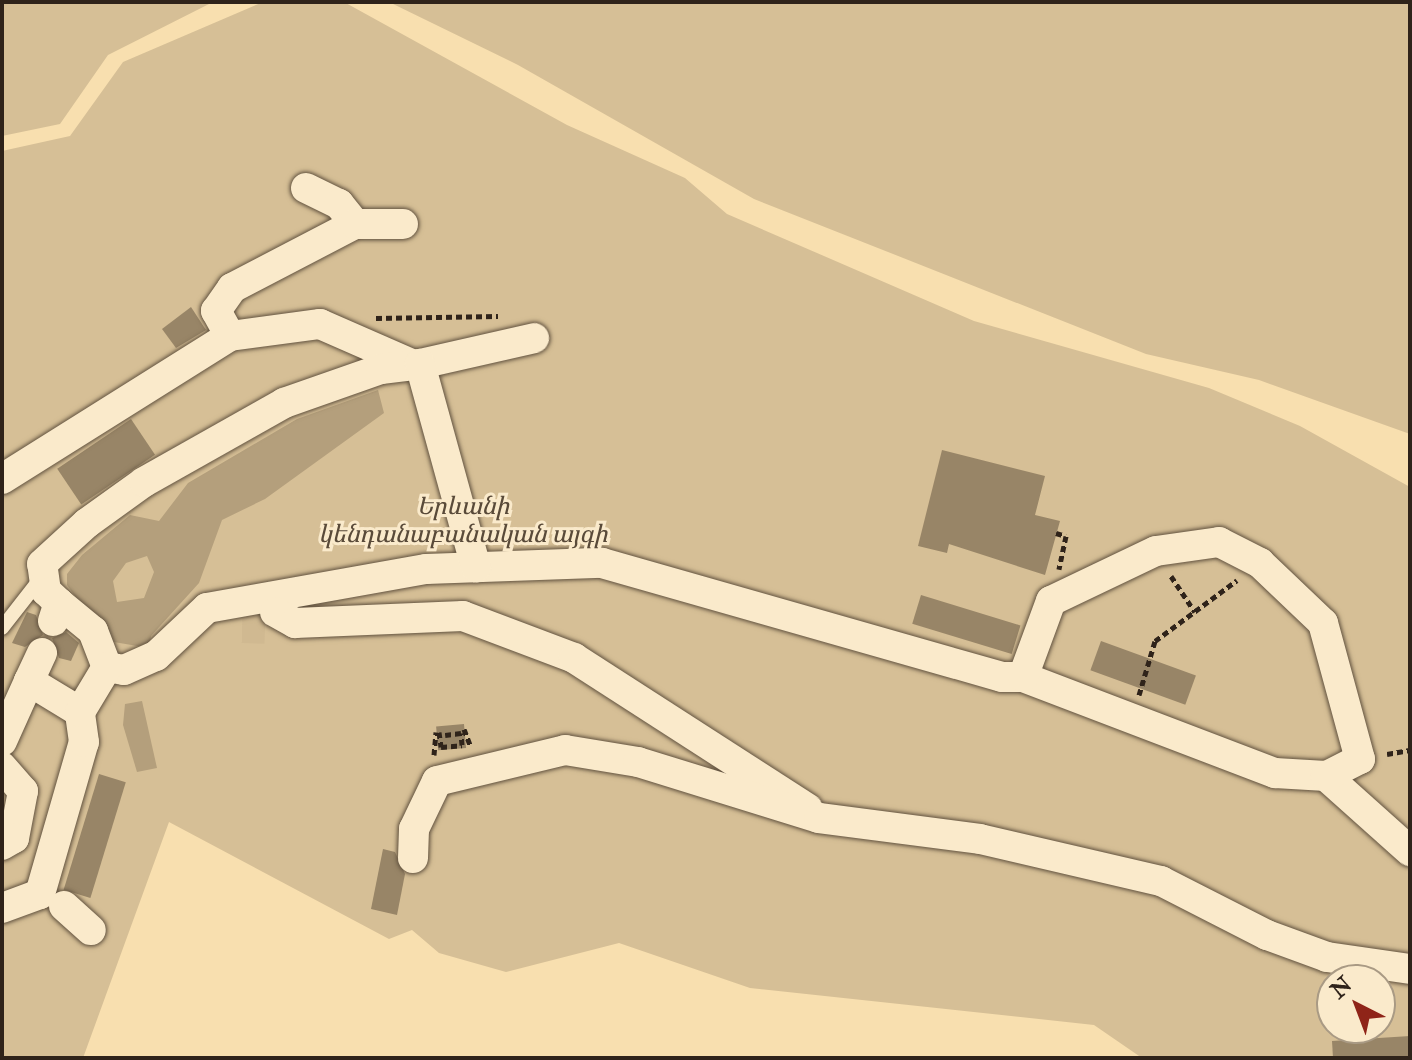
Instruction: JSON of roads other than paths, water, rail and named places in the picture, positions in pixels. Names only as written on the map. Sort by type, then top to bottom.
[{"type":"street","points":[[306,188],[339,204],[355,224]]},
{"type":"street","points":[[230,336],[216,311],[225,294],[355,224],[403,224]]},
{"type":"street","points":[[2,479],[230,336],[320,324],[417,365]]},
{"type":"street","points":[[116,668],[93,631],[56,612],[41,578],[42,564],[87,523],[157,475],[284,403],[381,369],[417,365],[534,338]]},
{"type":"street","points":[[417,365],[476,567]]},
{"type":"street","points":[[57,900],[84,742],[83,706],[116,668],[156,656],[207,608],[426,569],[602,563],[1002,677],[1023,677],[1275,773],[1326,776],[1360,759],[1323,623],[1260,563],[1219,542],[1156,551],[1051,601],[1023,677]]},
{"type":"street","points":[[426,569],[278,621],[463,616],[574,658],[769,778],[819,818]]},
{"type":"street","points":[[2,741],[42,653]]},
{"type":"street","points":[[29,681],[83,706]]},
{"type":"street","points":[[413,858],[414,829],[437,781],[565,750],[638,762],[819,818],[980,839],[1161,881],[1267,935],[1327,957],[1410,969]]},
{"type":"street","points":[[2,767],[23,791],[14,838],[2,845]]},
{"type":"street","points":[[1326,776],[1410,851]]},
{"type":"street","points":[[18,813],[72,824]]},
{"type":"street","points":[[2,908],[57,900],[91,930]]},
{"type":"lane","points":[[2,628],[41,578]]},
{"type":"lane","points":[[84,742],[116,668]]},
{"type":"tunnel","points":[[242,628],[265,629]]},
{"type":"park label","name":"Երևանի կենդանաբանական այգի","points":[[463,521]]}]
